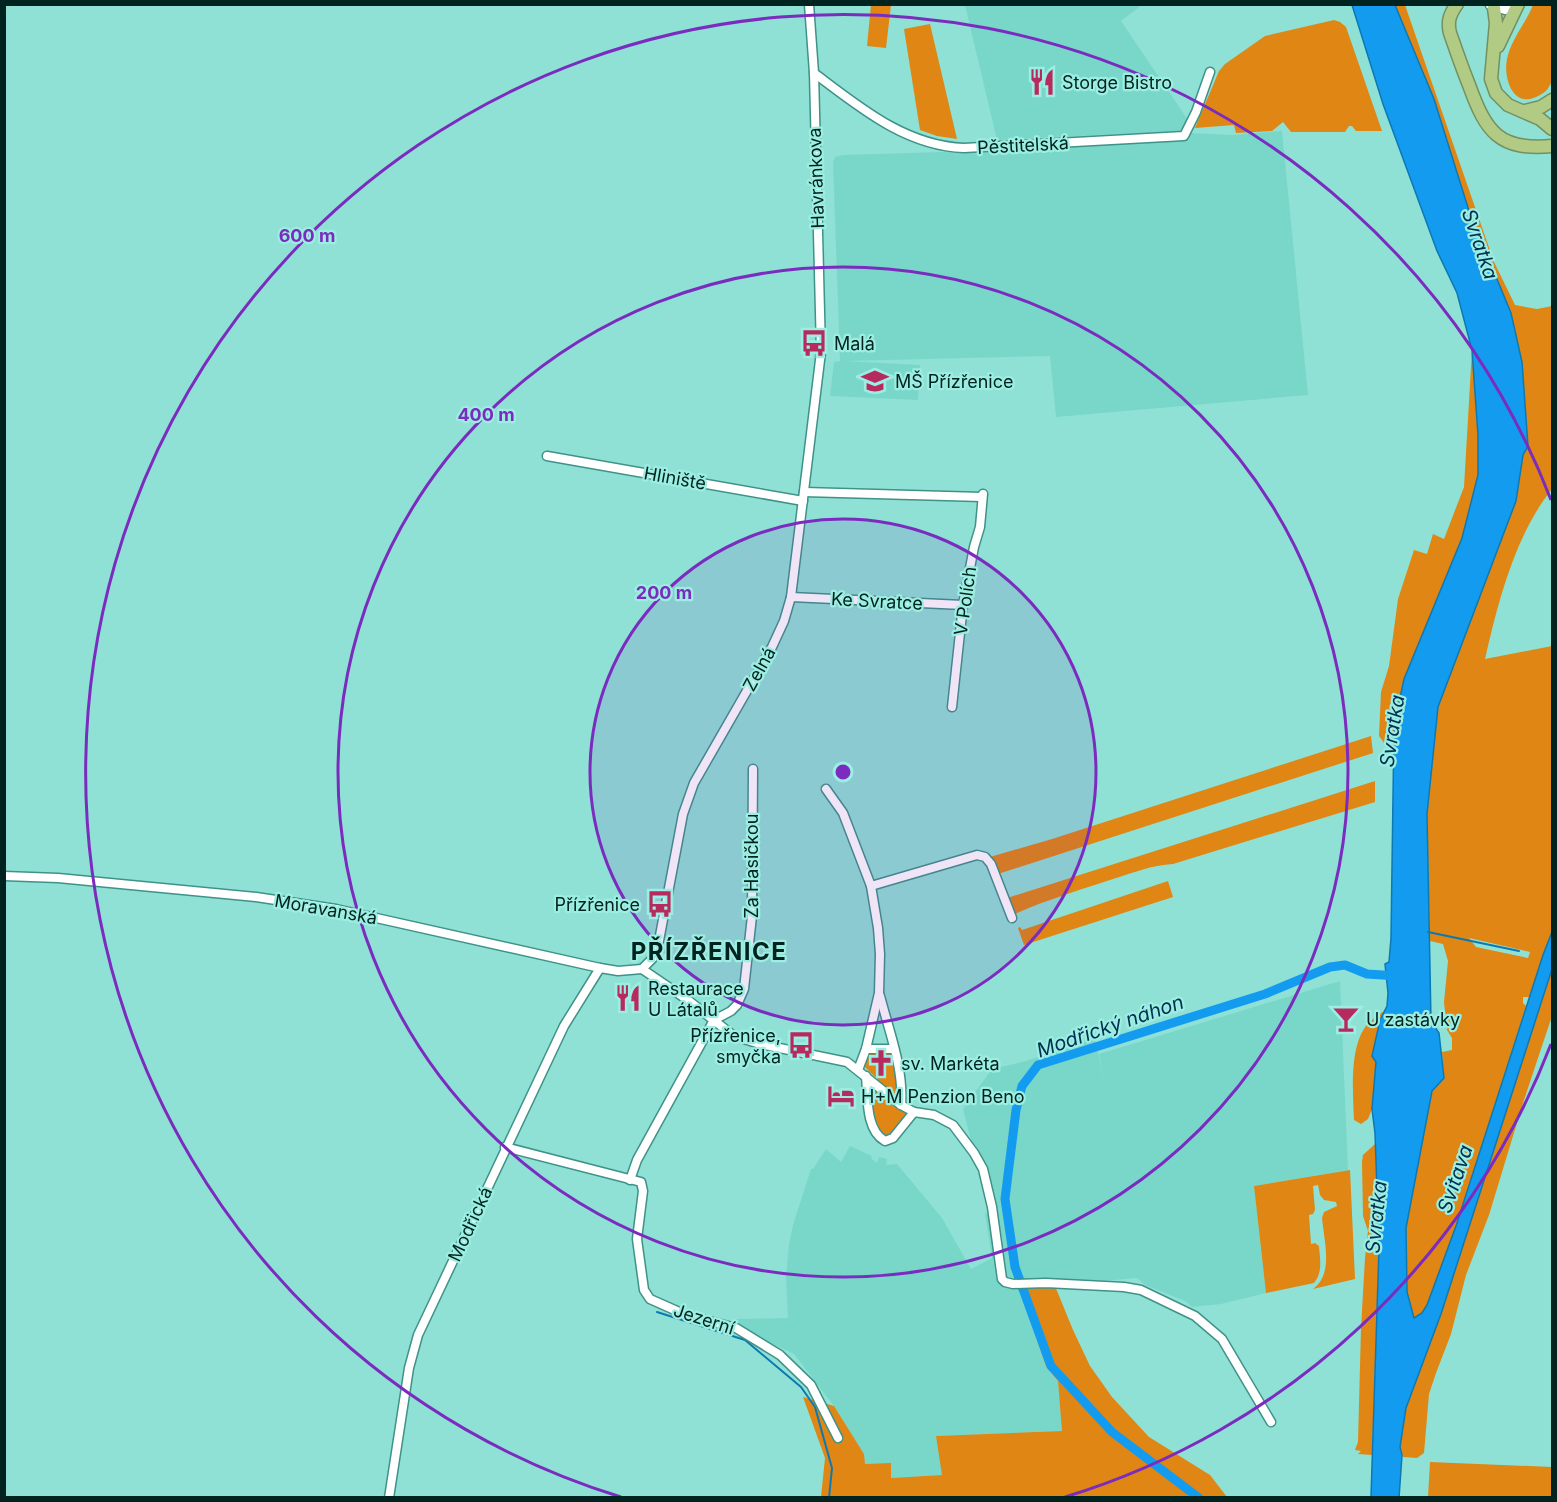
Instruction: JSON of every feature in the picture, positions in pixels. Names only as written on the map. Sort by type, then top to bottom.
[{"type":"highway","points":[[1457,4],[1449,17],[1450,33],[1484,121],[1496,134],[1510,143],[1524,146],[1547,146]]},
{"type":"highway","points":[[1495,53],[1518,4]]},
{"type":"highway","points":[[1492,6],[1495,53],[1491,78],[1496,93],[1508,105],[1540,119],[1552,129]]},
{"type":"highway","points":[[1525,111],[1541,107],[1552,100]]},
{"type":"street","name":"Havránkova","points":[[809,4],[821,352]]},
{"type":"street","points":[[1492,6],[1505,10],[1518,4]]},
{"type":"street","name":"Pěstitelská","points":[[813,73],[872,115],[898,130],[932,144],[963,148],[1184,136],[1196,112],[1210,72]]},
{"type":"street","name":"Zelná","points":[[642,969],[653,958],[658,946],[683,814],[694,783],[772,647],[784,621],[791,597],[821,352]]},
{"type":"street","name":"Hliniště","points":[[546,456],[803,496]]},
{"type":"street","name":"V Polích","points":[[803,496],[982,495],[980,526],[963,605],[952,707]]},
{"type":"street","name":"Ke Svratce","points":[[791,597],[963,605]]},
{"type":"street","name":"Za Hasičkou","points":[[714,1020],[737,1005],[744,989],[752,916],[753,769]]},
{"type":"street","points":[[826,789],[843,813],[871,886],[879,945],[879,993],[866,1049],[858,1070]]},
{"type":"street","points":[[871,886],[977,855],[985,857],[992,864],[1012,918]]},
{"type":"street","name":"Moravanská","points":[[4,876],[58,878],[244,896],[336,909],[600,968],[618,971],[642,969]]},
{"type":"street","name":"Modřická","points":[[389,1497],[409,1368],[418,1335],[564,1026],[600,968]]},
{"type":"street","points":[[642,969],[738,1038],[847,1062],[901,1105],[914,1112],[934,1115],[953,1125],[983,1169],[992,1207],[1002,1279],[1005,1282],[1124,1287],[1141,1290],[1195,1316],[1222,1339],[1270,1422]]},
{"type":"street","points":[[879,993],[894,1049],[902,1094],[901,1105]]},
{"type":"street","points":[[506,1147],[630,1180],[637,1160],[714,1020]]},
{"type":"street","points":[[866,1049],[894,1049]]},
{"type":"street","points":[[866,1076],[871,1124],[877,1137],[885,1141],[893,1138],[914,1112]]},
{"type":"street","name":"Jezerní","points":[[630,1180],[641,1182],[643,1191],[637,1239],[644,1290],[650,1299],[686,1315],[736,1328],[780,1355],[811,1385],[838,1438]]},
{"type":"shaded area","points":[[871,5],[891,5],[886,48],[867,46]]},
{"type":"shaded area","points":[[965,5],[1142,5],[1121,21],[1188,120],[1185,128],[1179,131],[997,140]]},
{"type":"shaded area","points":[[1395,5],[1405,5],[1494,262],[1515,305],[1537,309],[1552,306],[1552,489],[1539,507],[1518,548],[1502,592],[1485,659],[1552,646],[1552,932],[1529,997],[1523,997],[1523,1003],[1526,1006],[1456,1226],[1427,1305],[1422,1313],[1414,1318],[1407,1292],[1406,1228],[1432,1091],[1444,1078],[1442,1052],[1452,1050],[1452,1038],[1447,1030],[1444,1002],[1448,961],[1443,944],[1430,941],[1427,814],[1438,707],[1516,501],[1523,455],[1528,446],[1522,362],[1511,313],[1470,214],[1434,99]],"holes":[[[1469,938],[1530,952],[1528,958],[1476,947]]]},
{"type":"shaded area","points":[[1533,5],[1552,5],[1552,81],[1544,93],[1528,99],[1521,98],[1511,89],[1506,67],[1512,45]]},
{"type":"shaded area","points":[[1334,20],[1346,27],[1382,131],[1356,131],[1349,126],[1345,132],[1291,132],[1283,122],[1272,131],[1236,133],[1234,125],[1195,128],[1219,71],[1225,64],[1265,36]]},
{"type":"shaded area","points":[[930,24],[957,139],[937,136],[920,130],[904,29]]},
{"type":"shaded area","points":[[1282,131],[1308,395],[1056,417],[1050,356],[845,361],[920,365],[918,400],[830,396],[834,362],[840,361],[833,162],[835,157],[1040,149],[1186,140],[1191,133],[1233,135]]},
{"type":"shaded area","points":[[1472,350],[1478,435],[1478,475],[1462,538],[1394,726],[1393,755],[1379,736],[1381,692],[1389,666],[1398,599],[1414,550],[1427,554],[1433,534],[1444,539],[1464,487]]},
{"type":"shaded area","points":[[1371,736],[1373,753],[998,874],[990,857],[1052,839]]},
{"type":"shaded area","points":[[1375,781],[1375,802],[1173,864],[1135,872],[1015,914],[1007,898]]},
{"type":"shaded area","points":[[1168,881],[1173,897],[1024,945],[1018,928],[1020,927],[1022,930]]},
{"type":"shaded area","points":[[1552,969],[1552,1016],[1489,1215],[1466,1275],[1451,1334],[1429,1394],[1424,1453],[1417,1458],[1403,1457],[1400,1447],[1406,1408],[1441,1314]]},
{"type":"shaded area","points":[[1340,981],[1348,1170],[1254,1186],[1266,1293],[1221,1304],[1192,1307],[1185,1301],[1145,1285],[1137,1278],[1019,1288],[1046,1366],[1058,1381],[1063,1431],[936,1436],[943,1475],[891,1478],[864,1464],[864,1454],[834,1406],[794,1354],[733,1325],[734,1319],[788,1318],[786,1277],[793,1225],[811,1169],[826,1149],[841,1162],[850,1146],[872,1156],[871,1158],[877,1163],[879,1157],[887,1159],[886,1165],[897,1164],[942,1218],[971,1269],[992,1258],[985,1213],[990,1216],[963,1109],[992,1069],[1026,1061],[1095,1038],[1104,1082],[1099,1054]]},
{"type":"shaded area","points":[[1384,1011],[1372,1055],[1376,1062],[1372,1109],[1368,1119],[1361,1124],[1354,1120],[1354,1059],[1366,1026]]},
{"type":"shaded area","points":[[869,1053],[889,1053],[893,1056],[898,1096],[887,1089],[864,1066]]},
{"type":"shaded area","points":[[870,1089],[906,1113],[898,1128],[884,1138],[873,1121]]},
{"type":"shaded area","points":[[1375,1144],[1379,1248],[1372,1455],[1358,1454],[1361,1451],[1355,1450],[1358,1442],[1361,1328],[1368,1231],[1363,1216],[1362,1162],[1363,1155]]},
{"type":"shaded area","points":[[1350,1170],[1355,1279],[1313,1289],[1324,1275],[1326,1266],[1322,1218],[1324,1212],[1337,1206],[1336,1202],[1324,1200],[1320,1195],[1318,1185],[1313,1186],[1315,1210],[1309,1215],[1311,1244],[1315,1243],[1319,1246],[1319,1275],[1314,1283],[1266,1293],[1254,1186]]},
{"type":"shaded area","points":[[1055,1286],[1090,1366],[1112,1397],[1149,1437],[1210,1475],[1227,1497],[821,1497],[825,1458],[803,1397],[834,1406],[864,1454],[865,1464],[891,1463],[891,1478],[942,1475],[936,1436],[1062,1431],[1058,1381],[1046,1366],[1019,1288]]},
{"type":"shaded area","points":[[1430,1462],[1552,1467],[1552,1497],[1428,1497]]},
{"type":"water","name":"Svratka","points":[[1352,5],[1395,5],[1434,99],[1470,214],[1511,313],[1522,362],[1528,446],[1523,455],[1516,501],[1438,707],[1427,814],[1431,1021],[1439,1033],[1444,1078],[1432,1091],[1406,1228],[1407,1292],[1414,1318],[1422,1313],[1427,1305],[1456,1226],[1552,932],[1552,969],[1441,1314],[1406,1408],[1400,1447],[1402,1455],[1399,1498],[1371,1497],[1379,1248],[1372,1109],[1376,1062],[1372,1056],[1380,1020],[1387,1006],[1388,993],[1385,964],[1389,962],[1391,938],[1394,726],[1404,679],[1462,538],[1478,475],[1478,435],[1472,350],[1457,293],[1437,251],[1383,104]]},
{"type":"waterway","points":[[1428,932],[1519,951]]},
{"type":"waterway","name":"Modřický náhon","points":[[1199,1498],[1112,1432],[1051,1366],[1015,1267],[1005,1199],[1016,1110],[1022,1086],[1038,1065],[1265,994],[1330,967],[1345,965],[1367,974],[1398,976]]},
{"type":"waterway","points":[[657,1312],[745,1340],[801,1387],[815,1407],[832,1468],[829,1498]]},
{"type":"place","name":"Storge Bistro","points":[[1042,82]]},
{"type":"place","name":"Malá","points":[[814,343]]},
{"type":"place","name":"MŠ Přízřenice","points":[[875,381]]},
{"type":"place","name":"Přízřenice","points":[[660,904]]},
{"type":"place","name":"Restaurace U Látalů","points":[[628,998]]},
{"type":"place","name":"U zastávky","points":[[1346,1019]]},
{"type":"place","name":"Přízřenice, smyčka","points":[[801,1045]]},
{"type":"place","name":"sv. Markéta","points":[[881,1063]]},
{"type":"place","name":"H+M Penzion Beno","points":[[841,1096]]},
{"type":"district","name":"PŘÍZŘENICE","points":[[709,951]]},
{"type":"water label","name":"Svitava","points":[[1455,1179]]}]
